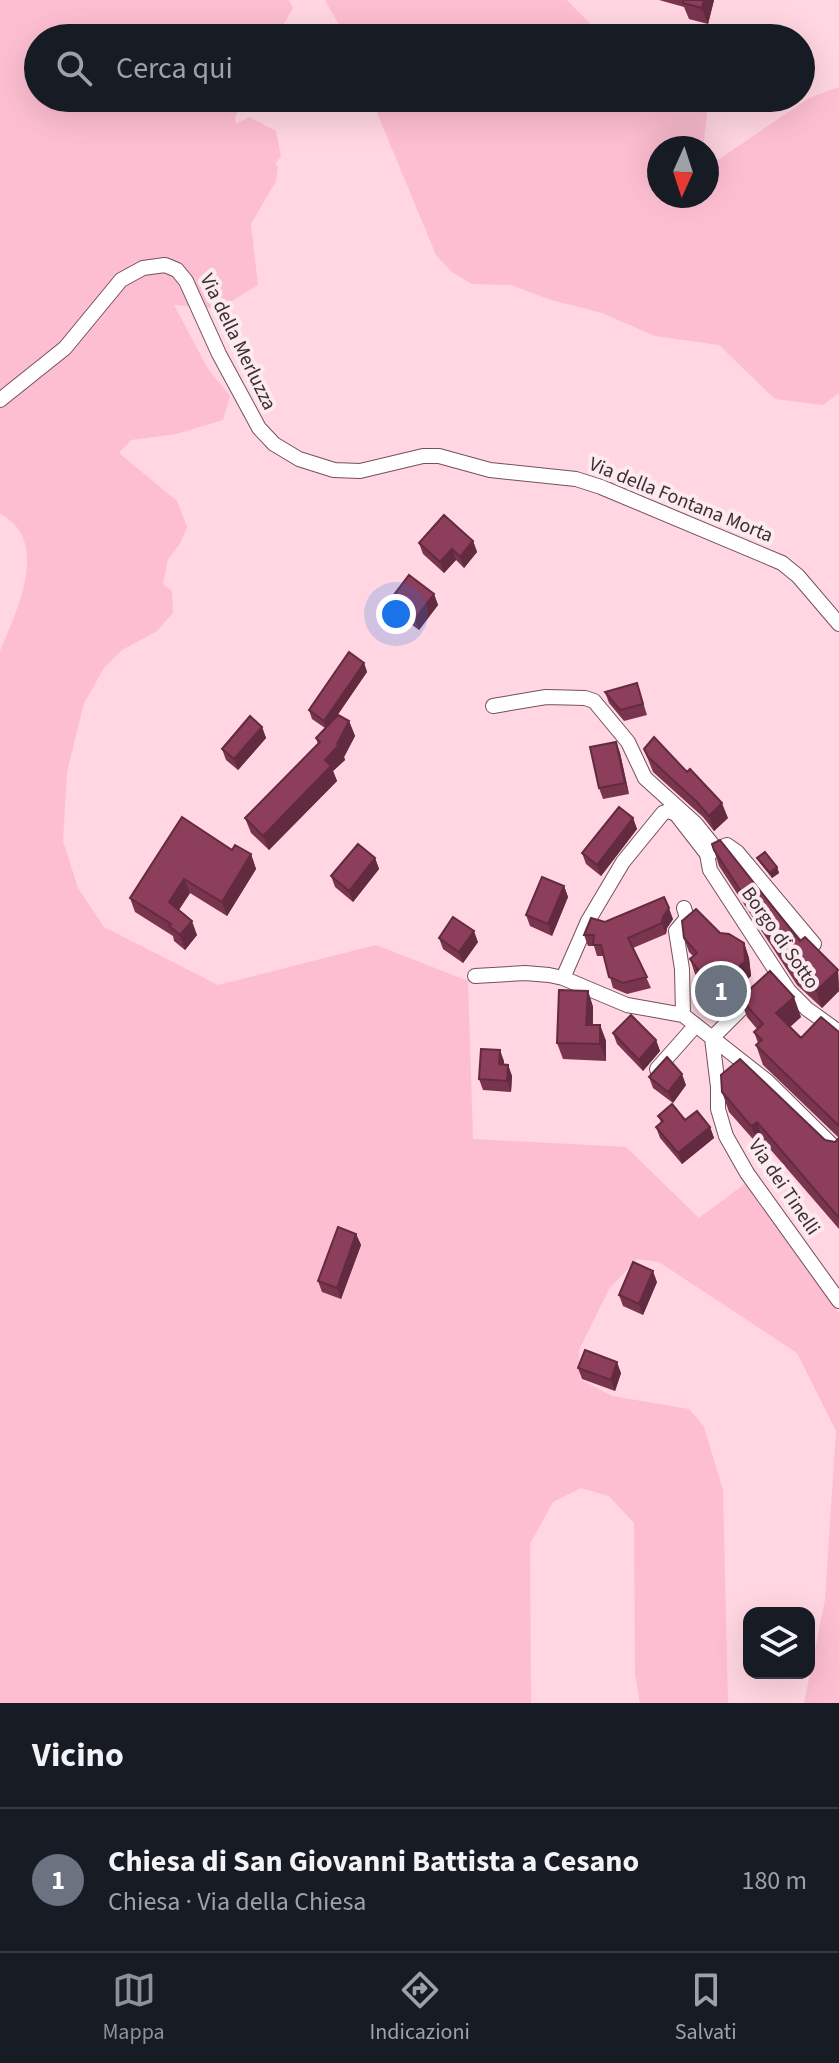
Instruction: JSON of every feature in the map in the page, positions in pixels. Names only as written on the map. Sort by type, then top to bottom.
[{"type":"street","name":"Via della Merluzza","points":[[0,400],[65,348],[121,280],[138,270],[161,264],[177,270],[186,281],[219,354],[259,428]]},
{"type":"street","name":"Via della Fontana Morta","points":[[259,428],[274,444],[292,456],[334,470],[366,471],[423,456],[439,456],[490,470],[553,475],[590,483],[782,563],[798,576],[839,624]]},
{"type":"street","points":[[493,706],[546,697],[594,701],[628,742],[645,778],[696,824],[712,852]]},
{"type":"street","points":[[563,978],[588,921],[623,862],[663,813],[676,814],[712,852]]},
{"type":"street","points":[[712,852],[727,845],[737,852],[814,944]]},
{"type":"street","name":"Borgo di Sotto","points":[[712,852],[710,870],[777,974],[797,1000],[839,1032]]},
{"type":"street","points":[[683,1015],[682,969],[676,931],[687,918],[684,908]]},
{"type":"street","points":[[475,976],[525,973],[563,978],[627,1005],[683,1015],[767,1081],[839,1152]]},
{"type":"street","points":[[712,1038],[777,974]]},
{"type":"street","points":[[651,1076],[696,1025]]},
{"type":"street","name":"Via dei Tinelli","points":[[712,1038],[718,1109],[726,1136],[747,1173],[839,1301]]},
{"type":"shaded area","points":[[0,0],[289,0],[293,8],[284,24],[24,24],[24,112],[238,112],[236,124],[249,117],[276,131],[281,156],[275,164],[278,166],[276,181],[251,224],[258,285],[219,309],[174,305],[208,369],[230,396],[223,420],[176,434],[131,440],[119,453],[177,501],[187,527],[180,544],[168,559],[163,584],[172,591],[173,613],[157,631],[122,650],[104,668],[84,703],[67,772],[63,841],[78,888],[104,927],[218,985],[376,945],[468,981],[473,1139],[626,1147],[699,1218],[746,1183],[839,1313],[839,1703],[804,1703],[809,1679],[815,1679],[815,1649],[825,1600],[836,1431],[797,1353],[659,1262],[637,1259],[609,1289],[579,1350],[580,1379],[612,1396],[689,1409],[704,1427],[723,1490],[728,1703],[640,1703],[635,1675],[634,1523],[609,1496],[581,1488],[553,1502],[530,1544],[531,1703],[0,1703],[0,651],[26,578],[24,541],[16,526],[0,514]]},
{"type":"shaded area","points":[[325,0],[567,0],[590,24],[338,24]]},
{"type":"shaded area","points":[[839,87],[839,393],[823,405],[775,399],[719,345],[655,336],[602,313],[551,300],[511,285],[472,284],[452,272],[436,255],[377,112],[707,112],[704,136],[647,136],[647,208],[719,208],[719,159],[788,112],[815,112],[815,96]]},
{"type":"building","points":[[683,0],[704,0],[702,8],[683,3]]},
{"type":"building","points":[[444,515],[473,541],[460,557],[452,549],[440,562],[419,543]]},
{"type":"building","points":[[409,575],[434,594],[415,619],[390,600]]},
{"type":"building","points":[[349,652],[364,663],[324,721],[309,710]]},
{"type":"building","points":[[637,683],[643,704],[620,710],[605,692]]},
{"type":"building","points":[[338,715],[349,721],[339,745],[325,760],[331,766],[263,836],[245,818],[320,742],[316,738]]},
{"type":"building","points":[[250,716],[262,727],[234,759],[222,749]]},
{"type":"building","points":[[654,737],[722,803],[709,816],[648,757],[644,749]]},
{"type":"building","points":[[616,742],[625,783],[599,788],[590,747]]},
{"type":"building","points":[[619,807],[633,818],[597,865],[582,853]]},
{"type":"building","points":[[182,817],[232,850],[235,845],[251,854],[222,902],[184,879],[169,902],[192,921],[180,935],[169,926],[171,924],[130,898]]},
{"type":"building","points":[[720,840],[800,941],[805,937],[838,970],[816,991],[791,968],[714,850],[712,844]]},
{"type":"building","points":[[358,844],[375,858],[349,891],[331,876]]},
{"type":"building","points":[[765,852],[777,867],[770,873],[757,858]]},
{"type":"building","points":[[542,877],[564,886],[548,924],[526,915]]},
{"type":"building","points":[[664,897],[669,908],[662,923],[628,938],[647,977],[623,983],[609,977],[601,945],[593,945],[594,935],[584,935],[591,918],[605,922]]},
{"type":"building","points":[[696,909],[720,933],[729,934],[744,943],[745,961],[714,991],[690,959],[697,953],[684,938],[682,921]]},
{"type":"building","points":[[453,917],[474,931],[459,952],[439,938]]},
{"type":"building","points":[[770,971],[794,997],[776,1013],[801,1038],[821,1017],[839,1032],[839,1126],[756,1045],[762,1040],[754,1032],[763,1024],[740,998]]},
{"type":"building","points":[[559,990],[588,991],[586,1025],[600,1025],[600,1044],[557,1043]]},
{"type":"building","points":[[631,1015],[656,1040],[639,1060],[613,1033]]},
{"type":"building","points":[[481,1049],[500,1050],[499,1064],[508,1065],[507,1081],[479,1079]]},
{"type":"building","points":[[667,1057],[682,1074],[668,1092],[649,1077]]},
{"type":"building","points":[[740,1059],[825,1140],[835,1142],[839,1138],[839,1218],[757,1122],[751,1126],[722,1092],[721,1075]]},
{"type":"building","points":[[672,1104],[685,1120],[697,1111],[710,1127],[678,1153],[656,1127],[663,1121],[658,1116]]},
{"type":"building","points":[[338,1227],[356,1234],[337,1288],[318,1281]]},
{"type":"building","points":[[633,1262],[653,1271],[639,1304],[619,1295]]},
{"type":"building","points":[[585,1350],[617,1362],[611,1380],[578,1368]]},
{"type":"place","name":"Chiesa di San Giovanni Battista a Cesano","points":[[721,991]]}]
